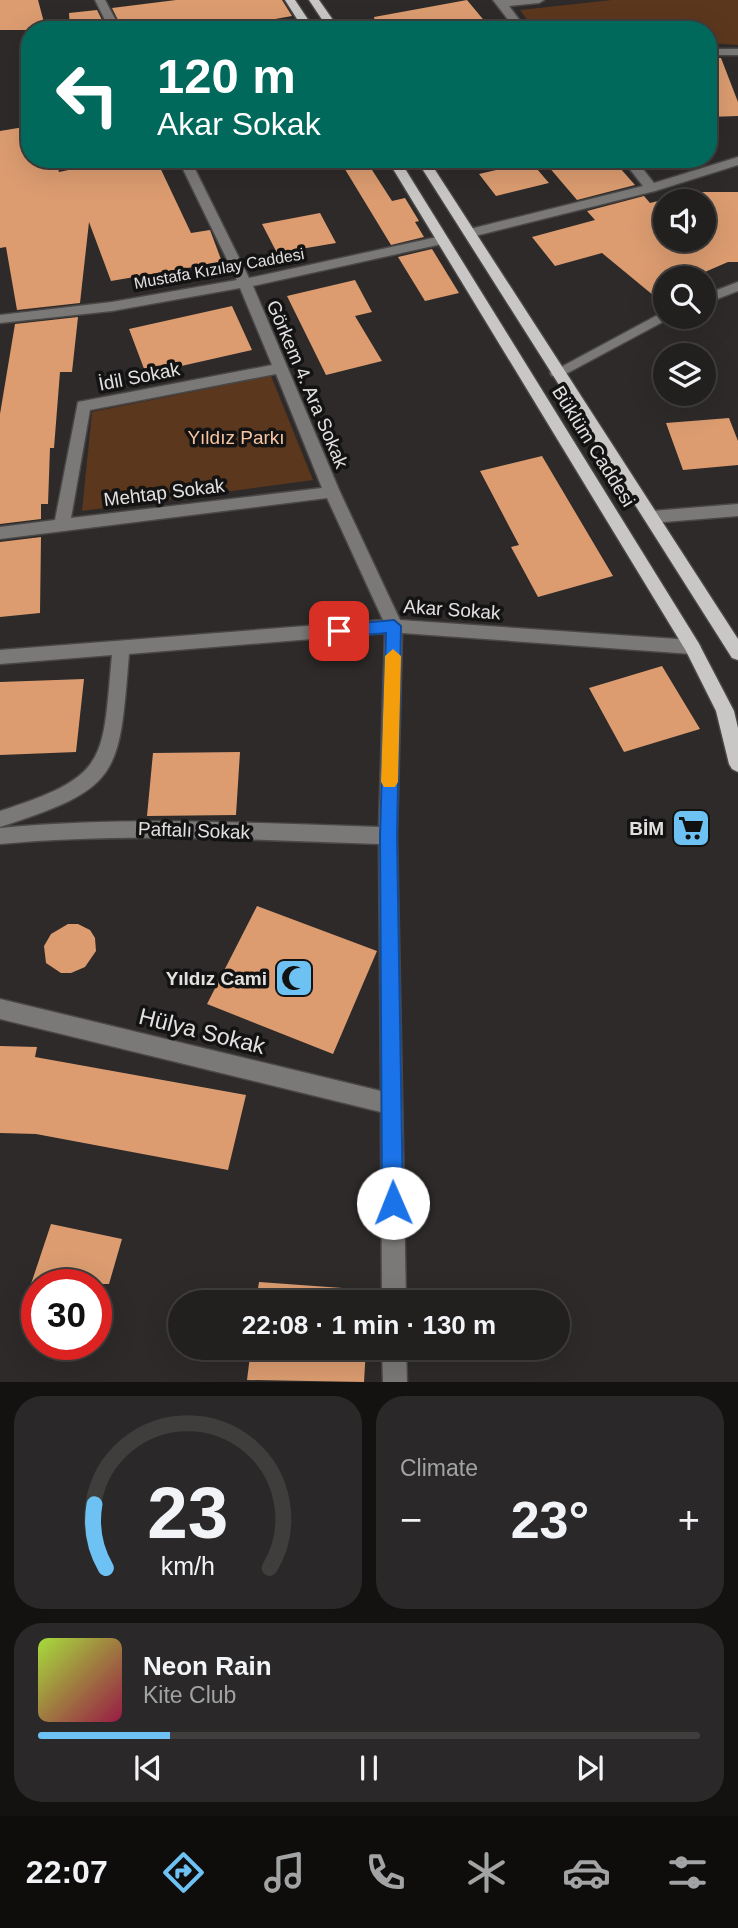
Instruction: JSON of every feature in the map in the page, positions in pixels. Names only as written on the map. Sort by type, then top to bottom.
[{"type":"main road","points":[[290,0],[304,21]]},
{"type":"main road","points":[[314,0],[329,21]]},
{"type":"main road","name":"Büklüm Caddesi","points":[[398,168],[692,647],[725,711],[738,764]]},
{"type":"main road","name":"Büklüm Caddesi","points":[[428,168],[738,653]]},
{"type":"main road","points":[[442,240],[471,233]]},
{"type":"street","points":[[100,0],[111,21]]},
{"type":"street","points":[[500,2],[539,0]]},
{"type":"street","points":[[500,2],[515,21]]},
{"type":"street","points":[[717,52],[738,52]]},
{"type":"street","points":[[717,168],[738,161]]},
{"type":"street","name":"Görkem 4. Ara Sokak","points":[[188,168],[245,283],[332,492],[394,626]]},
{"type":"street","points":[[635,168],[652,188]]},
{"type":"street","points":[[471,233],[652,188],[716,168]]},
{"type":"street","name":"Mustafa Kızılay Caddesi","points":[[0,319],[44,315],[245,283],[442,240]]},
{"type":"street","points":[[716,295],[738,286]]},
{"type":"street","points":[[557,373],[653,321]]},
{"type":"street","name":"İdil Sokak","points":[[61,526],[83,406],[281,368]]},
{"type":"street","name":"Mehtap Sokak","points":[[0,533],[332,492]]},
{"type":"street","points":[[652,517],[738,510]]},
{"type":"street","points":[[394,626],[388,836],[394,1290]]},
{"type":"street","name":"Akar Sokak","points":[[0,657],[394,626],[692,647]]},
{"type":"street","points":[[0,819],[82,787],[101,768],[110,745],[121,648]]},
{"type":"street","name":"Paftalı Sokak","points":[[0,836],[74,829],[148,828],[388,836]]},
{"type":"street","name":"Hülya Sokak","points":[[0,1010],[391,1104]]},
{"type":"street","points":[[394,1360],[395,1382]]},
{"type":"green space","points":[[612,0],[738,0],[738,45],[717,44],[717,21],[528,21],[520,10]]},
{"type":"green space","name":"Yıldız Parkı","points":[[271,376],[313,480],[82,511],[92,412]]},
{"type":"building","points":[[0,0],[38,0],[44,21],[21,21],[21,30],[0,30]]},
{"type":"building","points":[[176,0],[282,0],[292,16],[264,21],[118,21],[112,8]]},
{"type":"building","points":[[467,0],[484,21],[375,21],[374,17]]},
{"type":"building","points":[[97,10],[102,21],[69,21],[69,13]]},
{"type":"building","points":[[717,58],[721,58],[738,102],[738,116],[717,117]]},
{"type":"building","points":[[21,128],[21,168],[58,168],[59,172],[78,168],[160,168],[191,233],[210,230],[222,262],[111,281],[89,222],[80,303],[17,310],[6,247],[0,248],[0,131]]},
{"type":"building","points":[[344,168],[371,168],[392,201],[405,198],[419,221],[415,222],[424,237],[391,245]]},
{"type":"building","points":[[505,168],[536,168],[549,183],[496,196],[479,174]]},
{"type":"building","points":[[550,168],[620,168],[635,185],[577,200]]},
{"type":"building","points":[[716,192],[738,192],[738,262],[728,262],[716,267],[653,266],[653,295],[602,253],[555,266],[532,237],[595,220],[587,211],[644,196],[650,203],[653,202],[653,252],[716,252]]},
{"type":"building","points":[[320,213],[336,243],[277,253],[262,224]]},
{"type":"building","points":[[432,249],[459,293],[425,301],[398,257]]},
{"type":"building","points":[[355,280],[372,312],[355,316],[382,361],[326,375],[287,296]]},
{"type":"building","points":[[232,306],[252,350],[146,374],[129,329]]},
{"type":"building","points":[[78,317],[72,372],[60,372],[54,448],[50,448],[48,504],[41,504],[41,519],[0,524],[0,414],[15,324]]},
{"type":"building","points":[[729,418],[738,441],[738,465],[683,470],[666,423]]},
{"type":"building","points":[[542,456],[613,576],[538,597],[511,547],[519,545],[480,471]]},
{"type":"building","points":[[41,537],[40,613],[0,617],[0,542]]},
{"type":"building","points":[[662,666],[700,729],[624,752],[589,688]]},
{"type":"building","points":[[84,679],[76,752],[0,755],[0,682]]},
{"type":"building","points":[[240,752],[236,815],[147,816],[153,753]]},
{"type":"building","name":"Yıldız Cami","points":[[257,906],[377,951],[333,1054],[207,1004]]},
{"type":"building","points":[[68,924],[78,924],[90,930],[95,938],[96,951],[85,967],[71,973],[61,973],[46,963],[44,946],[51,934]]},
{"type":"building","points":[[0,1046],[37,1047],[35,1057],[246,1095],[228,1170],[36,1134],[0,1133]]},
{"type":"building","points":[[51,1224],[122,1239],[112,1274],[112,1269],[36,1269]]},
{"type":"building","points":[[259,1282],[370,1290],[258,1290]]},
{"type":"building","points":[[250,1360],[365,1360],[364,1382],[247,1380]]},
{"type":"slow traffic","points":[[390,782],[393,656]]},
{"type":"place","name":"BİM","points":[[691,828]]},
{"type":"place","name":"Yıldız Cami","points":[[294,978]]},
{"type":"route","points":[[339,631],[394,626],[388,836],[393,1203]]}]
